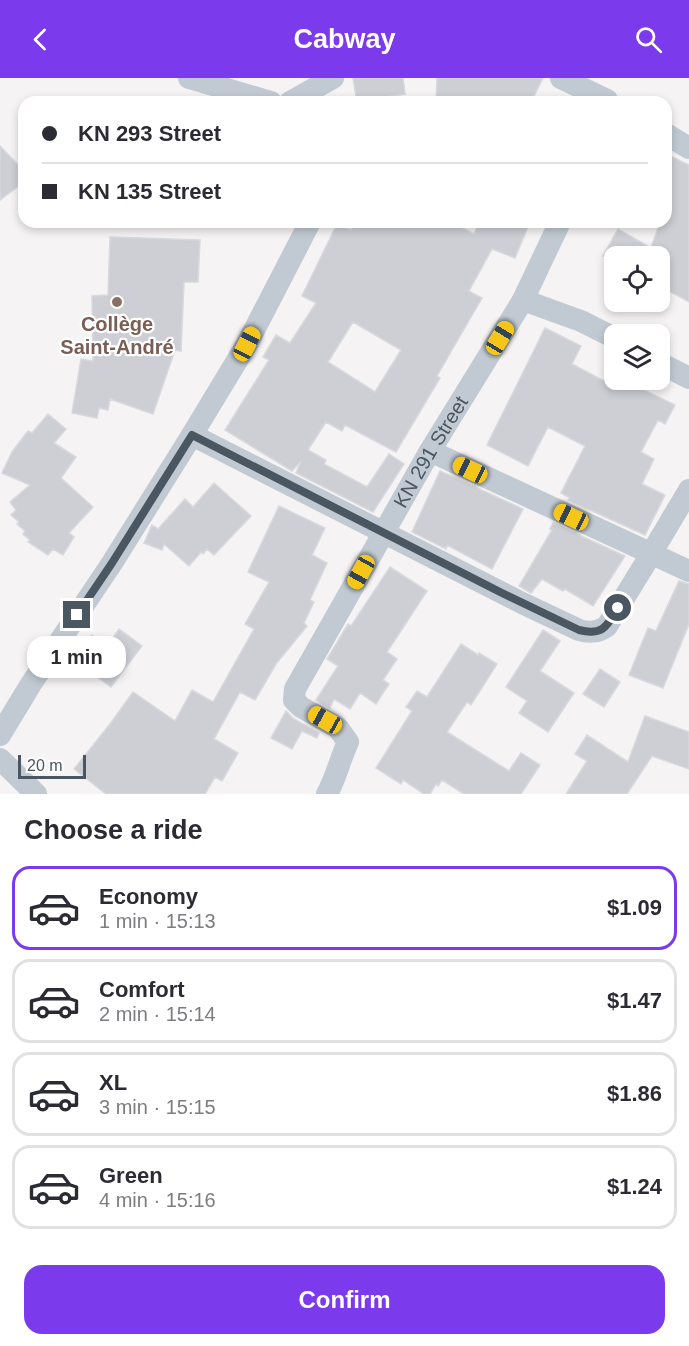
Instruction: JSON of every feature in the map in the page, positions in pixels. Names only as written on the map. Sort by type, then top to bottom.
[{"type":"street","points":[[189,78],[250,96]]},
{"type":"street","points":[[301,96],[333,78]]},
{"type":"street","points":[[561,78],[598,96]]},
{"type":"street","points":[[672,138],[689,148]]},
{"type":"street","points":[[0,735],[192,435],[247,344],[307,228]]},
{"type":"street","name":"KN 291 Street","points":[[327,794],[348,742],[338,728],[301,707],[294,700],[295,689],[430,451],[523,300],[557,228]]},
{"type":"street","points":[[523,300],[581,321],[604,333]]},
{"type":"street","points":[[670,368],[689,378]]},
{"type":"street","points":[[192,435],[522,603],[588,632],[598,631],[607,626],[689,490]]},
{"type":"street","points":[[430,451],[689,571]]},
{"type":"street","points":[[0,759],[36,794]]},
{"type":"building","points":[[353,78],[403,78],[405,94],[356,96]]},
{"type":"building","points":[[437,78],[543,78],[534,96],[436,96]]},
{"type":"building","points":[[0,146],[18,165],[18,186],[0,200]]},
{"type":"building","points":[[672,157],[689,165],[689,302],[670,292],[670,246],[652,246],[658,228],[672,228]]},
{"type":"building","points":[[335,228],[351,230],[352,228],[462,228],[474,234],[476,228],[528,228],[515,258],[492,249],[469,291],[482,298],[437,376],[440,378],[396,452],[345,425],[342,431],[326,422],[308,450],[326,460],[324,464],[367,487],[389,454],[404,464],[373,512],[296,473],[301,461],[292,471],[225,430],[269,360],[263,357],[276,335],[290,343],[316,303],[302,296]],"holes":[[[353,322],[401,350],[375,392],[328,362]]]},
{"type":"building","points":[[618,229],[648,246],[609,246]]},
{"type":"building","points":[[110,237],[200,240],[198,282],[184,282],[181,351],[175,350],[153,414],[110,399],[108,410],[99,408],[97,418],[72,413],[81,359],[93,361],[92,296],[108,295]]},
{"type":"building","points":[[545,328],[581,346],[572,364],[604,380],[604,390],[644,390],[675,405],[665,424],[658,420],[641,452],[654,459],[642,484],[665,495],[645,535],[568,500],[570,498],[561,493],[585,446],[548,427],[528,466],[487,445]]},
{"type":"building","points":[[48,414],[66,429],[54,443],[76,457],[61,478],[93,507],[69,533],[74,537],[63,555],[53,549],[48,555],[28,542],[30,540],[23,534],[25,531],[11,515],[16,510],[10,502],[30,485],[2,473],[12,452],[28,431],[32,433]]},
{"type":"building","points":[[440,471],[523,509],[492,569],[447,545],[446,549],[412,532]]},
{"type":"building","points":[[214,483],[251,516],[214,555],[207,549],[203,554],[201,552],[189,566],[164,544],[162,550],[144,543],[152,525],[158,529],[185,499],[193,507]]},
{"type":"building","points":[[279,506],[325,528],[312,555],[327,563],[310,600],[314,602],[304,623],[307,626],[276,664],[255,700],[240,692],[214,739],[238,753],[222,781],[215,777],[205,794],[106,794],[74,769],[133,692],[175,721],[192,690],[213,702],[254,629],[245,624],[269,582],[248,572]]},
{"type":"building","points":[[553,523],[625,556],[593,606],[565,589],[563,591],[542,579],[531,593],[519,586],[552,530],[550,529]]},
{"type":"building","points":[[390,567],[427,591],[387,652],[397,659],[383,680],[389,684],[376,704],[360,693],[350,709],[334,699],[330,708],[316,700],[338,666],[327,659],[348,624],[351,626]]},
{"type":"building","points":[[679,581],[689,584],[689,624],[663,688],[629,675],[648,628],[656,631]]},
{"type":"building","points":[[119,629],[142,646],[111,687],[74,660],[92,635],[107,646]]},
{"type":"building","points":[[543,630],[560,641],[540,671],[574,693],[548,732],[519,713],[527,701],[506,687]]},
{"type":"building","points":[[461,644],[497,664],[471,705],[467,702],[447,732],[509,771],[521,753],[540,765],[521,794],[464,794],[442,780],[438,786],[436,784],[430,794],[424,794],[403,780],[401,784],[376,768],[412,711],[406,707],[417,691],[427,697]]},
{"type":"building","points":[[600,669],[620,682],[604,707],[583,694]]},
{"type":"building","points":[[286,711],[294,719],[319,733],[317,738],[302,731],[292,749],[271,738]]},
{"type":"building","points":[[645,716],[689,732],[689,769],[652,756],[627,794],[566,794],[587,761],[575,754],[587,735],[628,762]]},
{"type":"place","name":"Collège Saint-André","points":[[117,302]]},
{"type":"route","points":[[77,615],[192,435],[579,630],[588,632],[603,629],[618,608]]}]
